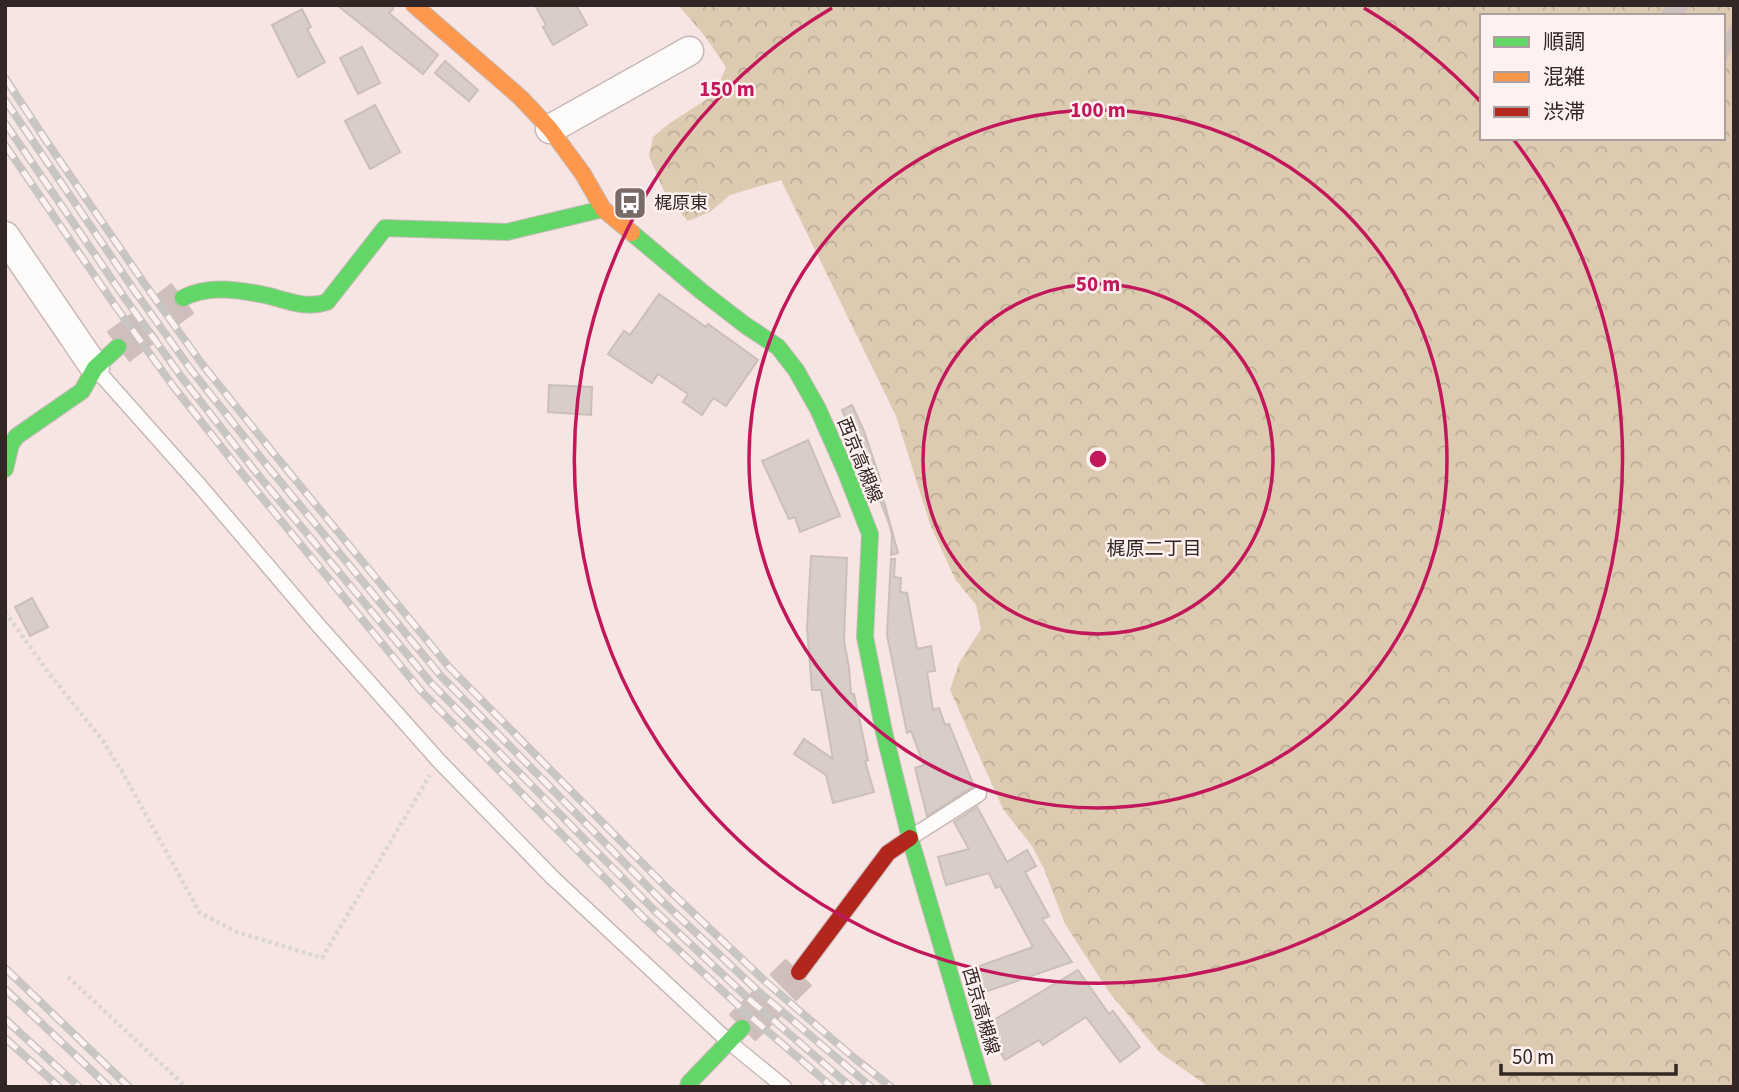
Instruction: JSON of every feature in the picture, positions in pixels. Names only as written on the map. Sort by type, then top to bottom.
[{"type":"main road","name":"西京高槻線","points":[[414,5],[521,98],[550,129],[583,174],[603,209],[745,325],[778,347],[796,370],[818,410],[870,534],[865,637],[884,732],[910,838],[983,1087]]},
{"type":"main road","points":[[183,298],[193,292],[211,290],[267,296],[294,304],[316,306],[327,302],[385,228],[507,232],[603,209]]},
{"type":"main road","points":[[5,469],[11,444],[16,436],[82,391],[95,368],[118,347]]},
{"type":"main road","points":[[799,972],[888,853],[910,838]]},
{"type":"main road","points":[[688,1087],[742,1028]]},
{"type":"street","points":[[550,129],[689,51]]},
{"type":"street","points":[[5,236],[95,368]]},
{"type":"lane","points":[[95,368],[438,760],[553,878],[729,1042],[784,1087]]},
{"type":"lane","points":[[910,838],[979,794]]},
{"type":"path","points":[[5,612],[103,741],[200,913],[237,932],[322,958],[438,760]]},
{"type":"path","points":[[68,977],[186,1087]]},
{"type":"green space","points":[[678,5],[1734,5],[1734,1087],[1209,1087],[1159,1052],[1109,992],[1065,924],[1044,869],[1032,846],[1003,809],[950,690],[959,663],[981,629],[976,605],[955,579],[930,524],[896,416],[781,180],[730,195],[710,212],[688,221],[667,198],[649,156],[653,137],[715,94],[726,67],[704,35]]},
{"type":"building","points":[[337,5],[393,5],[389,13],[438,55],[423,74]]},
{"type":"building","points":[[535,5],[576,5],[587,25],[553,45]]},
{"type":"building","points":[[302,9],[311,27],[307,29],[325,62],[298,77],[272,25]]},
{"type":"building","points":[[362,47],[380,83],[358,94],[340,58]]},
{"type":"building","points":[[445,61],[478,90],[469,101],[435,73]]},
{"type":"building","points":[[375,105],[400,152],[370,169],[345,121]]},
{"type":"building","points":[[659,294],[706,327],[708,324],[758,360],[726,406],[713,398],[702,415],[683,402],[688,394],[658,374],[652,383],[608,354],[624,331],[630,335]]},
{"type":"building","points":[[549,385],[592,387],[591,415],[548,412]]},
{"type":"building","points":[[852,405],[881,482],[879,483],[898,553],[891,555],[890,526],[842,410]]},
{"type":"building","points":[[808,440],[840,516],[800,532],[795,517],[789,519],[762,461]]},
{"type":"building","points":[[811,556],[847,558],[844,641],[851,694],[854,694],[868,760],[865,761],[874,792],[833,803],[826,775],[794,754],[804,739],[833,759],[821,690],[812,690],[807,628]]},
{"type":"building","points":[[891,559],[895,559],[894,577],[901,578],[900,592],[907,593],[917,649],[931,646],[935,671],[927,672],[933,710],[939,708],[945,725],[949,724],[974,786],[927,816],[915,768],[924,765],[911,731],[907,733],[887,635]]},
{"type":"building","points":[[32,598],[48,627],[30,636],[15,607]]},
{"type":"building","points":[[977,807],[1007,862],[1027,850],[1036,866],[1025,872],[1049,916],[1042,919],[1072,962],[979,994],[971,969],[1033,947],[1000,886],[996,888],[989,873],[946,885],[938,857],[969,849],[954,822]]},
{"type":"building","points":[[1078,970],[1109,1014],[1113,1011],[1140,1047],[1120,1062],[1086,1017],[1043,1045],[1039,1040],[1005,1060],[987,1024]]},
{"type":"tunnel","points":[[1666,5],[1680,14]]},
{"type":"tunnel","points":[[1725,41],[1734,46]]},
{"type":"tunnel","points":[[118,347],[183,298]]},
{"type":"tunnel","points":[[742,1028],[799,972]]},
{"type":"railway","points":[[5,78],[202,364],[449,667],[670,891],[766,982],[891,1087]]},
{"type":"railway","points":[[5,100],[192,371],[440,675],[661,900],[758,991],[871,1087]]},
{"type":"railway","points":[[5,123],[183,379],[255,471],[431,683],[653,909],[750,1000],[851,1087]]},
{"type":"railway","points":[[5,145],[173,386],[422,692],[644,918],[742,1009],[832,1087]]},
{"type":"railway","points":[[5,968],[129,1087]]},
{"type":"railway","points":[[5,989],[109,1087]]},
{"type":"railway","points":[[5,1019],[79,1087]]},
{"type":"railway","points":[[5,1038],[59,1087]]},
{"type":"traffic: fast","points":[[183,298],[203,291],[237,290],[298,304],[319,304],[327,302],[385,228],[507,232],[603,209]]},
{"type":"traffic: fast","points":[[632,233],[701,291],[778,347],[796,370],[818,409],[845,470],[870,534],[865,637],[884,732],[910,838],[983,1087]]},
{"type":"traffic: fast","points":[[5,469],[11,444],[17,436],[82,391],[95,368],[118,347]]},
{"type":"traffic: fast","points":[[688,1087],[742,1028]]},
{"type":"traffic: slow","points":[[414,5],[521,98],[550,129],[583,174],[603,209],[632,233]]},
{"type":"traffic: jam","points":[[799,972],[888,853],[910,838]]},
{"type":"place","name":"梶原東","points":[[630,203]]},
{"type":"district","name":"梶原二丁目","points":[[1154,548]]}]
